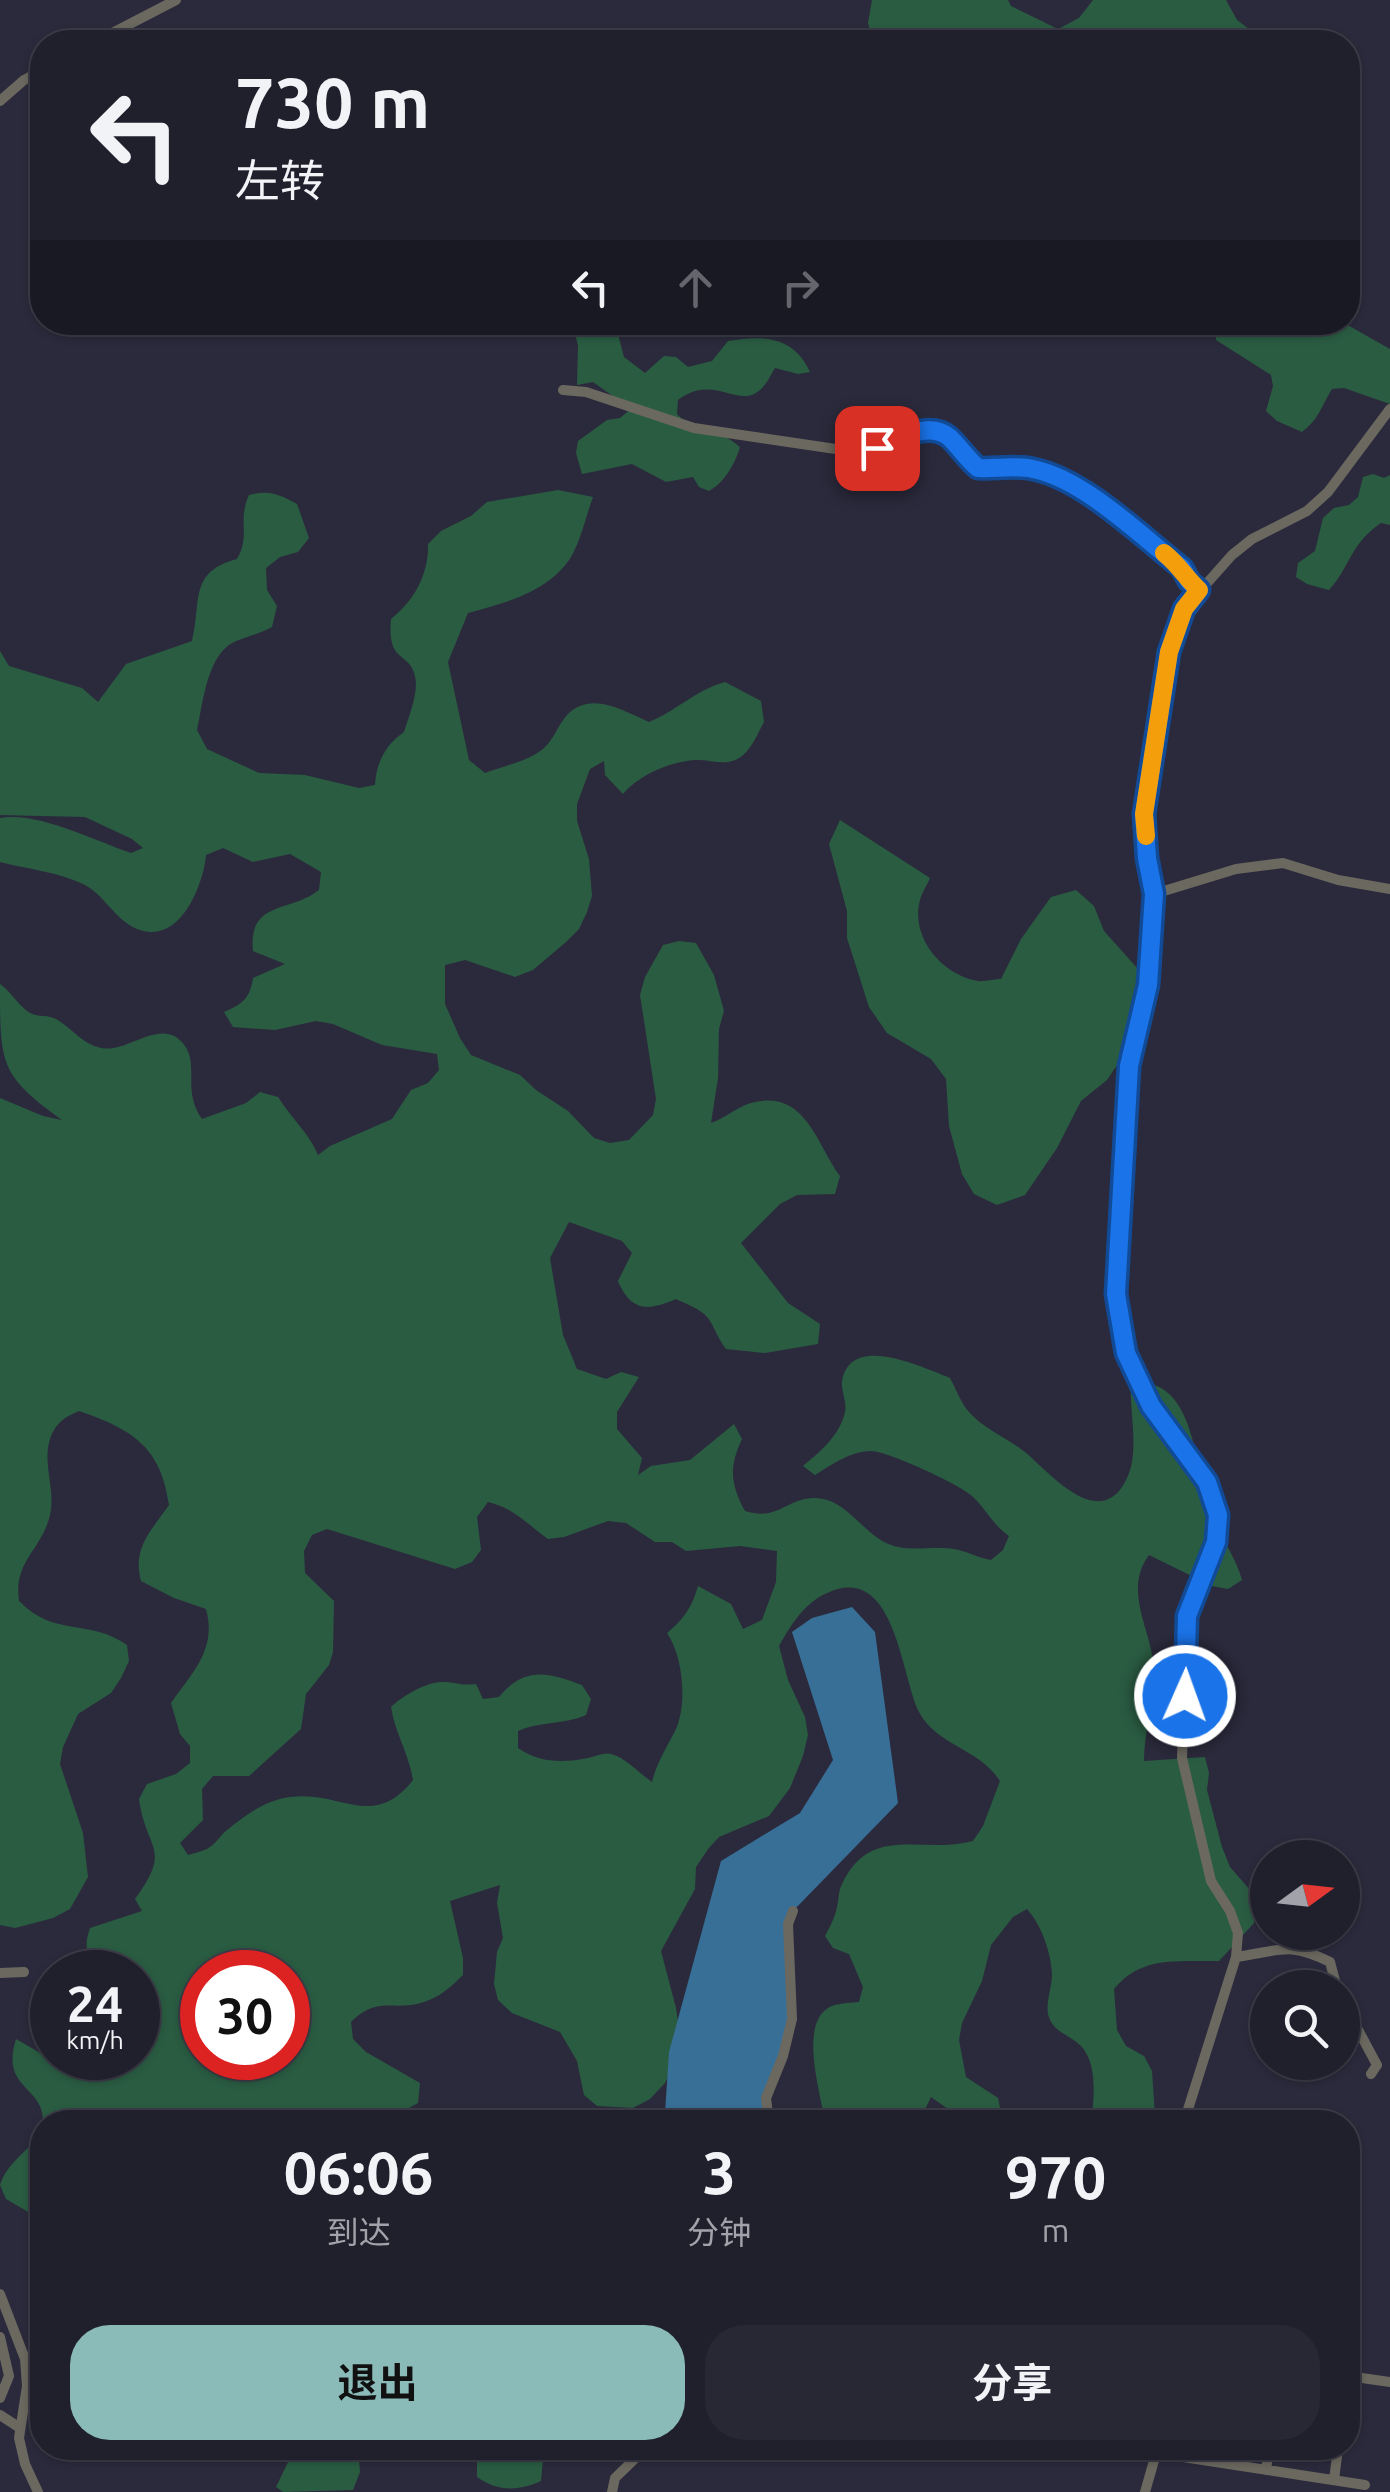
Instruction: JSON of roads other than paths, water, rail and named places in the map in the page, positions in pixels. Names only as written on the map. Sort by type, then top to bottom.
[{"type":"street","points":[[118,30],[176,0]]},
{"type":"street","points":[[0,100],[30,77]]},
{"type":"street","points":[[563,390],[586,392],[694,428],[856,452],[927,429],[936,430],[948,436],[978,468],[1028,468],[1096,497],[1182,568],[1199,590]]},
{"type":"street","points":[[1188,2110],[1236,1957],[1238,1933],[1230,1911],[1211,1881],[1182,1758],[1187,1616],[1216,1542],[1218,1515],[1207,1482],[1151,1406],[1126,1353],[1116,1294],[1129,1066],[1148,985],[1154,894],[1144,814],[1169,652],[1184,609],[1252,538],[1307,511],[1328,492],[1390,409]]},
{"type":"street","points":[[1154,894],[1236,868],[1283,863],[1338,880],[1390,889]]},
{"type":"street","points":[[768,2110],[766,2098],[783,2056],[792,2019],[788,1924],[793,1910]]},
{"type":"street","points":[[1236,1957],[1287,1946],[1330,1962],[1332,1970]]},
{"type":"street","points":[[0,1973],[24,1972]]},
{"type":"street","points":[[1360,2036],[1377,2065],[1371,2074]]},
{"type":"street","points":[[0,2294],[26,2359],[27,2386],[18,2438],[38,2492]]},
{"type":"street","points":[[0,2337],[9,2376],[0,2398]]},
{"type":"street","points":[[1360,2378],[1390,2382]]},
{"type":"street","points":[[0,2415],[20,2428]]},
{"type":"street","points":[[612,2492],[616,2478],[634,2460]]},
{"type":"street","points":[[1145,2492],[1154,2460]]},
{"type":"street","points":[[1212,2460],[1365,2485]]},
{"type":"street","points":[[1266,2470],[1267,2460]]},
{"type":"street","points":[[1334,2480],[1336,2460]]},
{"type":"water","points":[[852,1607],[875,1632],[898,1803],[793,1911],[792,2019],[766,2098],[768,2110],[665,2110],[669,2052],[721,1861],[800,1813],[833,1760],[792,1632],[812,1618]]}]
